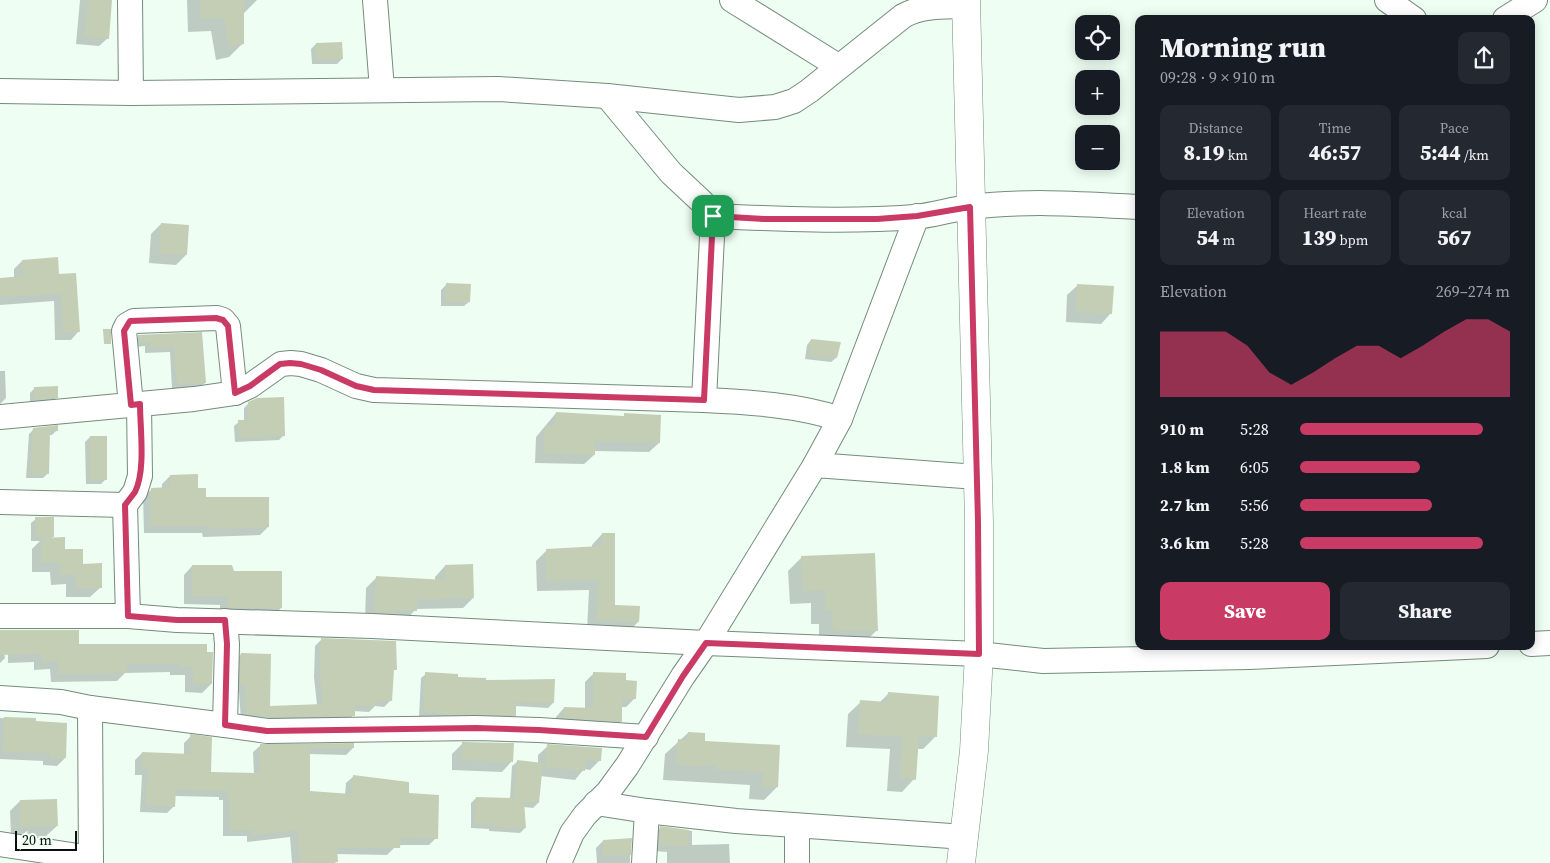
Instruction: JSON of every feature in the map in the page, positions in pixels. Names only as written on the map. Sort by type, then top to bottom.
[{"type":"street","points":[[130,0],[131,93]]},
{"type":"street","points":[[375,0],[382,90]]},
{"type":"street","points":[[732,0],[838,66]]},
{"type":"street","points":[[1387,0],[1408,15]]},
{"type":"street","points":[[1511,15],[1535,0]]},
{"type":"street","points":[[0,91],[131,93],[498,89],[607,96],[740,110],[775,108],[794,101],[903,16],[914,10],[966,3],[978,477],[979,654],[974,751],[963,850],[796,826],[647,811],[596,803]]},
{"type":"street","points":[[607,96],[671,173],[702,202],[713,216],[704,400]]},
{"type":"street","points":[[713,216],[843,219],[917,216],[970,207],[1045,203],[1135,207]]},
{"type":"street","points":[[559,863],[572,833],[596,803],[608,792],[646,737],[815,465],[840,419],[917,216]]},
{"type":"street","points":[[128,616],[125,505],[135,492],[140,476],[135,404],[124,331],[127,325],[134,320],[216,318],[223,320],[228,326],[235,393]]},
{"type":"street","points":[[0,417],[194,399],[235,393],[250,386],[280,364],[290,363],[321,370],[356,386],[374,390],[748,402],[811,412],[840,419]]},
{"type":"street","points":[[815,465],[978,477]]},
{"type":"street","points":[[0,502],[125,505]]},
{"type":"street","points":[[0,616],[128,616],[177,620],[372,626],[706,643],[979,654],[1043,661],[1249,657],[1400,650]]},
{"type":"street","points":[[225,620],[227,644],[225,725]]},
{"type":"street","points":[[1535,644],[1550,643]]},
{"type":"street","points":[[0,698],[61,702],[90,708],[267,731],[476,728],[646,737]]},
{"type":"street","points":[[0,844],[91,860],[90,708]]},
{"type":"street","points":[[644,863],[647,811]]},
{"type":"street","points":[[796,826],[797,863]]},
{"type":"building","points":[[88,0],[112,0],[109,39],[84,36]]},
{"type":"building","points":[[200,0],[244,0],[244,44],[229,47],[224,18],[201,19]]},
{"type":"building","points":[[342,42],[343,59],[316,60],[316,43]]},
{"type":"building","points":[[161,223],[189,225],[187,255],[159,253]]},
{"type":"building","points":[[58,257],[59,274],[76,273],[80,332],[63,332],[61,294],[0,297],[0,278],[23,276],[22,260]]},
{"type":"building","points":[[446,283],[471,284],[470,302],[445,301]]},
{"type":"building","points":[[1077,284],[1114,286],[1112,314],[1076,312]]},
{"type":"building","points":[[103,329],[111,329],[111,344],[104,344]]},
{"type":"building","points":[[202,332],[206,383],[177,384],[174,347],[150,348],[149,342],[139,342],[138,335]]},
{"type":"building","points":[[811,339],[841,342],[837,358],[809,355]]},
{"type":"building","points":[[58,386],[58,398],[34,400],[34,387]]},
{"type":"building","points":[[284,397],[285,436],[239,438],[238,420],[248,420],[248,402],[257,398]]},
{"type":"building","points":[[556,412],[624,416],[624,413],[661,415],[660,443],[595,441],[595,455],[544,454],[545,426],[555,426]]},
{"type":"building","points":[[58,425],[58,431],[50,431],[49,474],[30,473],[33,428]]},
{"type":"building","points":[[90,436],[107,436],[107,480],[90,480]]},
{"type":"building","points":[[198,474],[198,488],[206,488],[206,497],[269,497],[269,527],[212,529],[210,526],[151,526],[151,488],[170,487],[170,475]]},
{"type":"building","points":[[35,517],[54,517],[54,537],[36,537]]},
{"type":"building","points":[[602,533],[615,533],[615,605],[640,606],[639,622],[597,620],[599,580],[546,581],[546,549],[601,546]]},
{"type":"building","points":[[65,537],[65,549],[83,549],[83,564],[102,563],[102,588],[76,588],[76,575],[60,575],[60,562],[41,562],[41,538]]},
{"type":"building","points":[[875,553],[878,631],[833,631],[832,610],[825,611],[825,590],[803,591],[801,556]]},
{"type":"building","points":[[473,564],[474,598],[417,600],[417,611],[395,610],[395,613],[374,612],[376,576],[445,580],[445,565]]},
{"type":"building","points":[[192,565],[232,565],[234,571],[282,571],[282,608],[228,608],[228,596],[192,596]]},
{"type":"building","points":[[0,630],[79,630],[79,644],[207,644],[207,652],[213,652],[212,684],[193,684],[193,667],[179,667],[179,664],[127,664],[127,673],[59,674],[58,661],[43,662],[42,654],[0,655]]},
{"type":"building","points":[[321,638],[396,641],[397,670],[394,670],[392,701],[378,700],[377,706],[355,705],[355,716],[268,717],[247,714],[245,685],[240,685],[241,653],[271,654],[270,706],[323,704],[320,669]]},
{"type":"building","points":[[425,672],[458,674],[458,677],[486,678],[486,680],[555,679],[554,703],[516,702],[516,716],[441,715],[441,713],[424,712]]},
{"type":"building","points":[[593,672],[626,673],[626,680],[637,681],[636,699],[622,699],[622,722],[563,718],[564,707],[593,708]]},
{"type":"building","points":[[888,692],[939,696],[937,737],[919,736],[916,780],[900,778],[902,737],[858,734],[860,700],[887,702]]},
{"type":"building","points":[[4,717],[36,718],[36,721],[67,723],[66,758],[50,758],[50,753],[3,752]]},
{"type":"building","points":[[688,732],[705,733],[705,741],[780,745],[778,787],[762,787],[763,772],[716,770],[716,766],[676,765],[678,739],[687,740]]},
{"type":"building","points":[[190,734],[212,737],[211,772],[260,773],[260,744],[354,743],[354,748],[310,748],[310,791],[351,794],[353,775],[409,782],[409,793],[439,795],[438,839],[401,838],[400,848],[337,848],[338,862],[300,863],[297,830],[253,835],[253,830],[230,830],[229,794],[226,794],[226,791],[176,790],[175,807],[146,805],[148,769],[142,768],[142,752],[191,754]]},
{"type":"building","points":[[462,742],[514,743],[513,762],[462,760]]},
{"type":"building","points":[[547,744],[602,748],[601,761],[586,760],[585,771],[545,767]]},
{"type":"building","points":[[517,760],[543,763],[539,803],[524,802],[526,828],[493,827],[493,825],[475,824],[476,797],[514,798]]},
{"type":"building","points":[[57,799],[58,826],[20,827],[20,800]]},
{"type":"building","points":[[660,826],[689,830],[688,846],[659,845]]},
{"type":"building","points":[[632,838],[631,855],[603,856],[603,840]]},
{"type":"route","points":[[970,207],[978,522],[979,654],[706,643],[683,676],[646,737],[476,728],[391,728],[285,732],[225,725],[227,644],[225,620],[177,620],[128,616],[125,505],[135,492],[140,476],[141,459],[140,404],[131,405],[124,331],[130,321],[216,318],[223,320],[228,326],[235,393],[250,386],[280,364],[290,363],[321,370],[356,386],[374,390],[525,393],[704,400],[713,216],[764,219],[877,219],[917,216],[970,207]]}]
